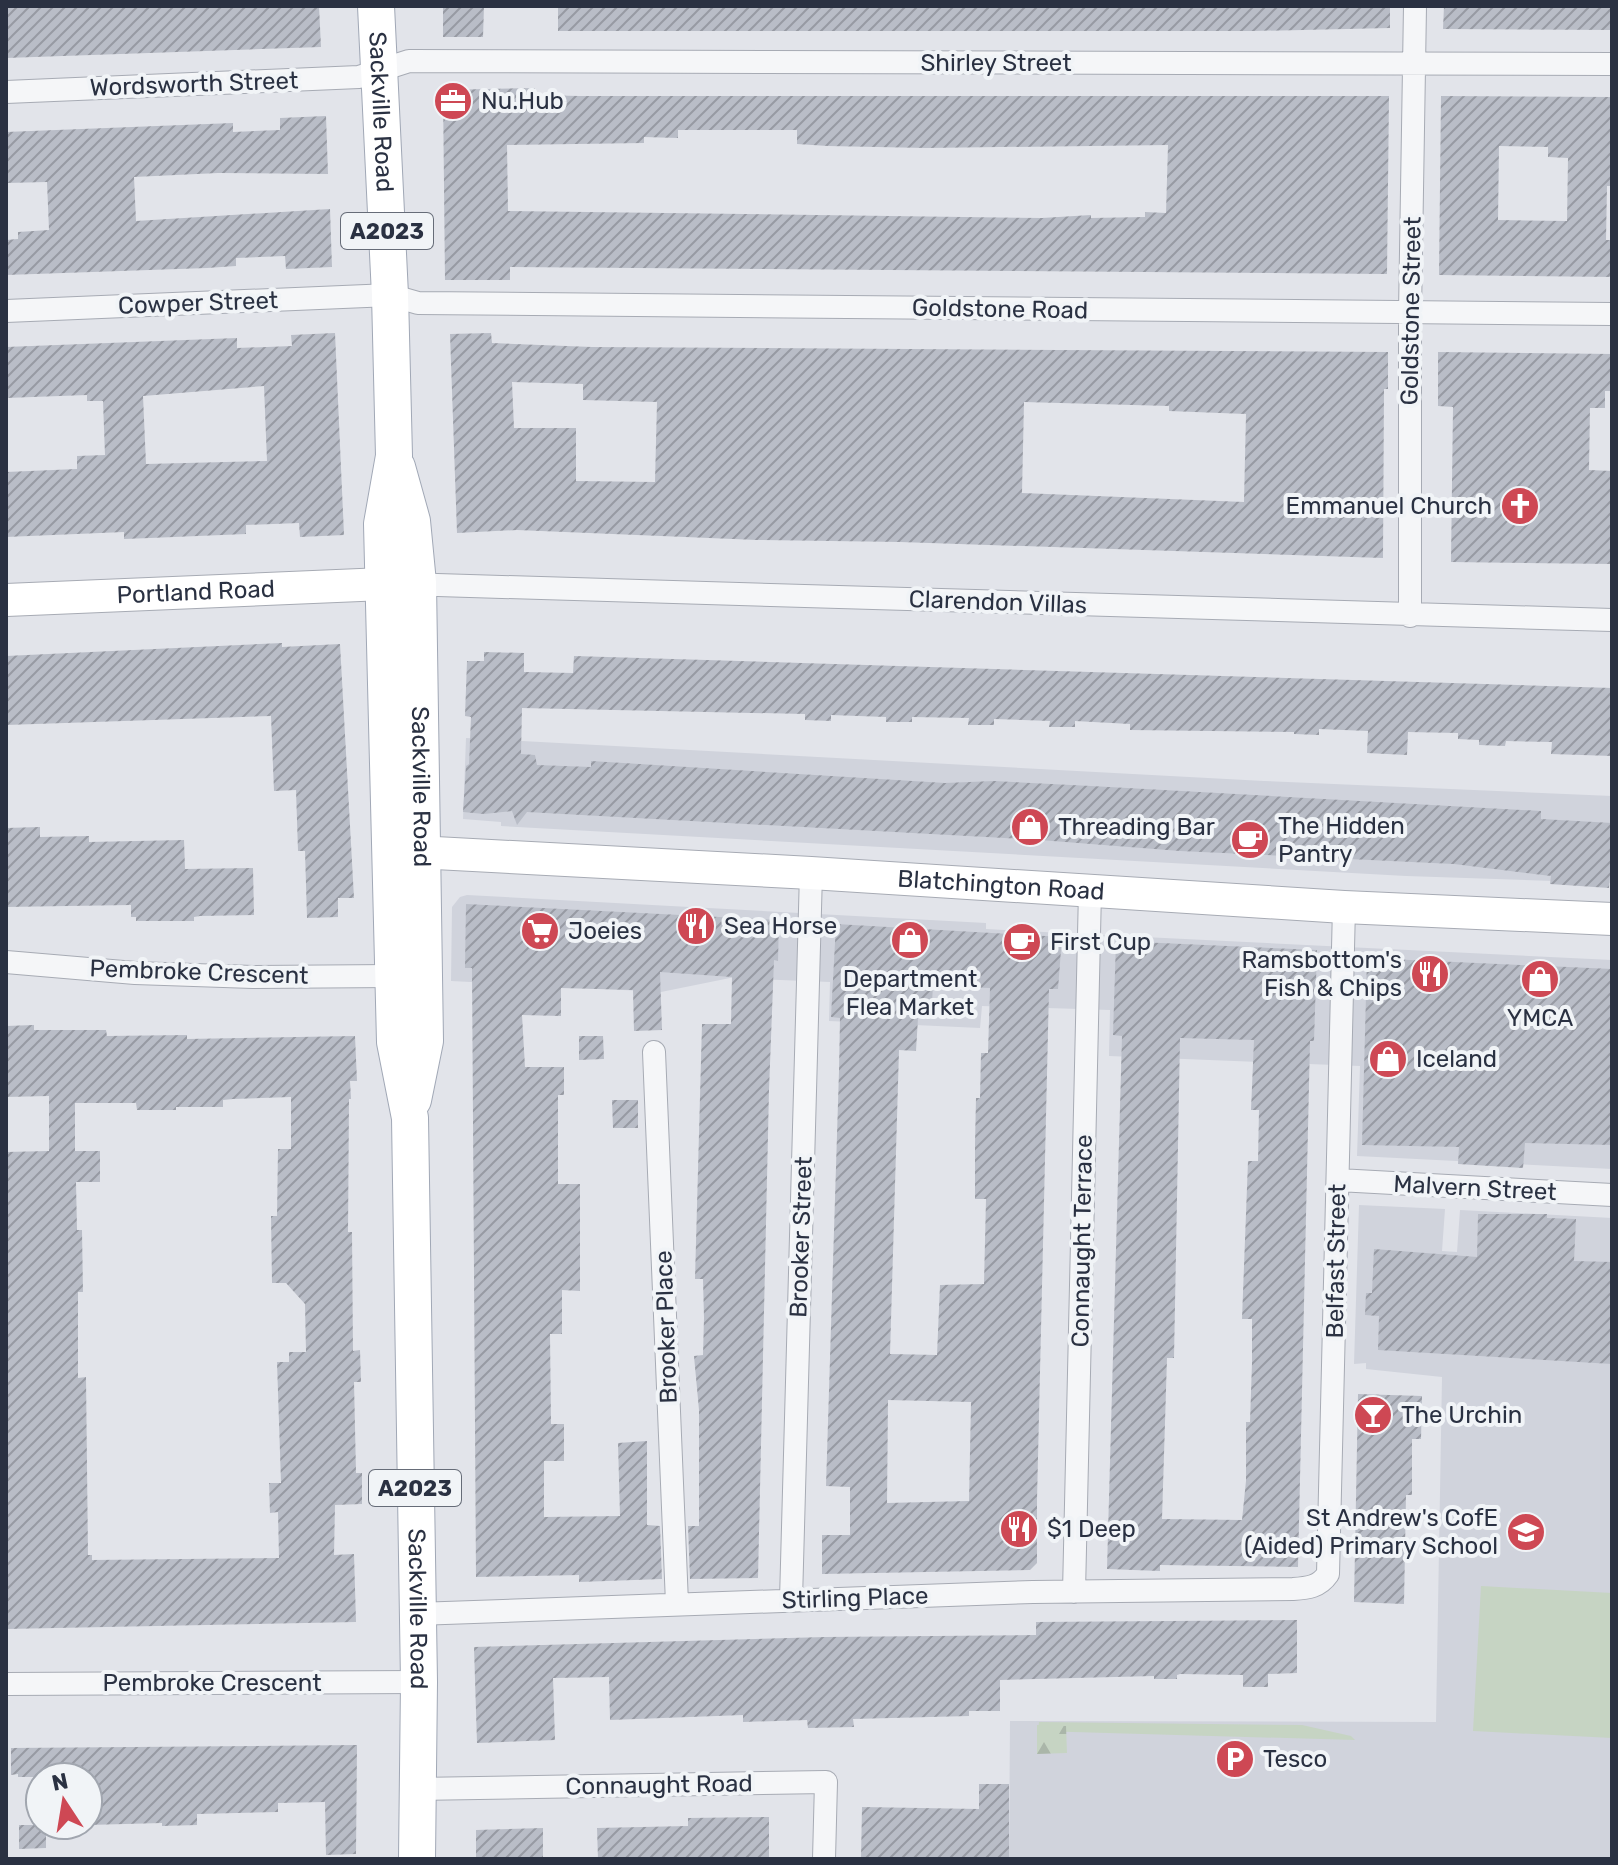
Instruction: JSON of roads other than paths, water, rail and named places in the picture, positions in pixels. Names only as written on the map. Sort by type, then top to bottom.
[{"type":"main road","name":"Sackville Road","points":[[376,6],[381,70],[394,456],[412,521],[401,584],[407,851],[425,1041],[410,1118]]},
{"type":"main road","name":"Sackville Road","points":[[407,851],[393,976],[395,1042],[410,1118],[419,1682],[417,1859]]},
{"type":"street","name":"Goldstone Street","points":[[1410,616],[1410,313],[1415,6]]},
{"type":"street","name":"Shirley Street","points":[[381,70],[409,61],[1612,64]]},
{"type":"street","name":"Wordsworth Street","points":[[6,92],[359,77],[381,70]]},
{"type":"street","name":"Goldstone Road","points":[[390,295],[418,303],[1612,314]]},
{"type":"street","name":"Cowper Street","points":[[6,311],[390,295]]},
{"type":"street","name":"Clarendon Villas","points":[[401,584],[1612,620]]},
{"type":"street","name":"Portland Road","points":[[6,600],[401,584]]},
{"type":"street","name":"Blatchington Road","points":[[407,851],[1344,907],[1612,919]]},
{"type":"street","name":"Brooker Street","points":[[791,1600],[811,873]]},
{"type":"street","name":"Connaught Terrace","points":[[1074,1592],[1090,891]]},
{"type":"street","name":"Belfast Street","points":[[1293,1589],[1316,1585],[1328,1574],[1344,907]]},
{"type":"street","name":"Pembroke Crescent","points":[[6,962],[135,973],[253,977],[393,976]]},
{"type":"street","name":"Brooker Place","points":[[654,1052],[677,1603]]},
{"type":"street","name":"Malvern Street","points":[[1338,1180],[1612,1195]]},
{"type":"street","name":"Stirling Place","points":[[416,1614],[677,1603],[1293,1589]]},
{"type":"street","name":"Pembroke Crescent","points":[[6,1684],[419,1682]]},
{"type":"street","name":"Connaught Road","points":[[416,1789],[826,1782],[824,1859]]},
{"type":"place","name":"Nu.Hub","points":[[453,101]]},
{"type":"place","name":"Emmanuel Church","points":[[1520,506]]},
{"type":"place","name":"Threading Bar","points":[[1030,827]]},
{"type":"place","name":"The Hidden Pantry","points":[[1250,840]]},
{"type":"place","name":"Sea Horse","points":[[696,926]]},
{"type":"place","name":"Joeies","points":[[540,931]]},
{"type":"place","name":"Department Flea Market","points":[[910,940]]},
{"type":"place","name":"First Cup","points":[[1022,942]]},
{"type":"place","name":"Ramsbottom's Fish & Chips","points":[[1430,974]]},
{"type":"place","name":"YMCA","points":[[1540,979]]},
{"type":"place","name":"Iceland","points":[[1388,1059]]},
{"type":"place","name":"The Urchin","points":[[1373,1415]]},
{"type":"place","name":"$1 Deep","points":[[1019,1529]]},
{"type":"place","name":"St Andrew's CofE (Aided) Primary School","points":[[1526,1532]]},
{"type":"place","name":"Tesco","points":[[1235,1759]]}]
